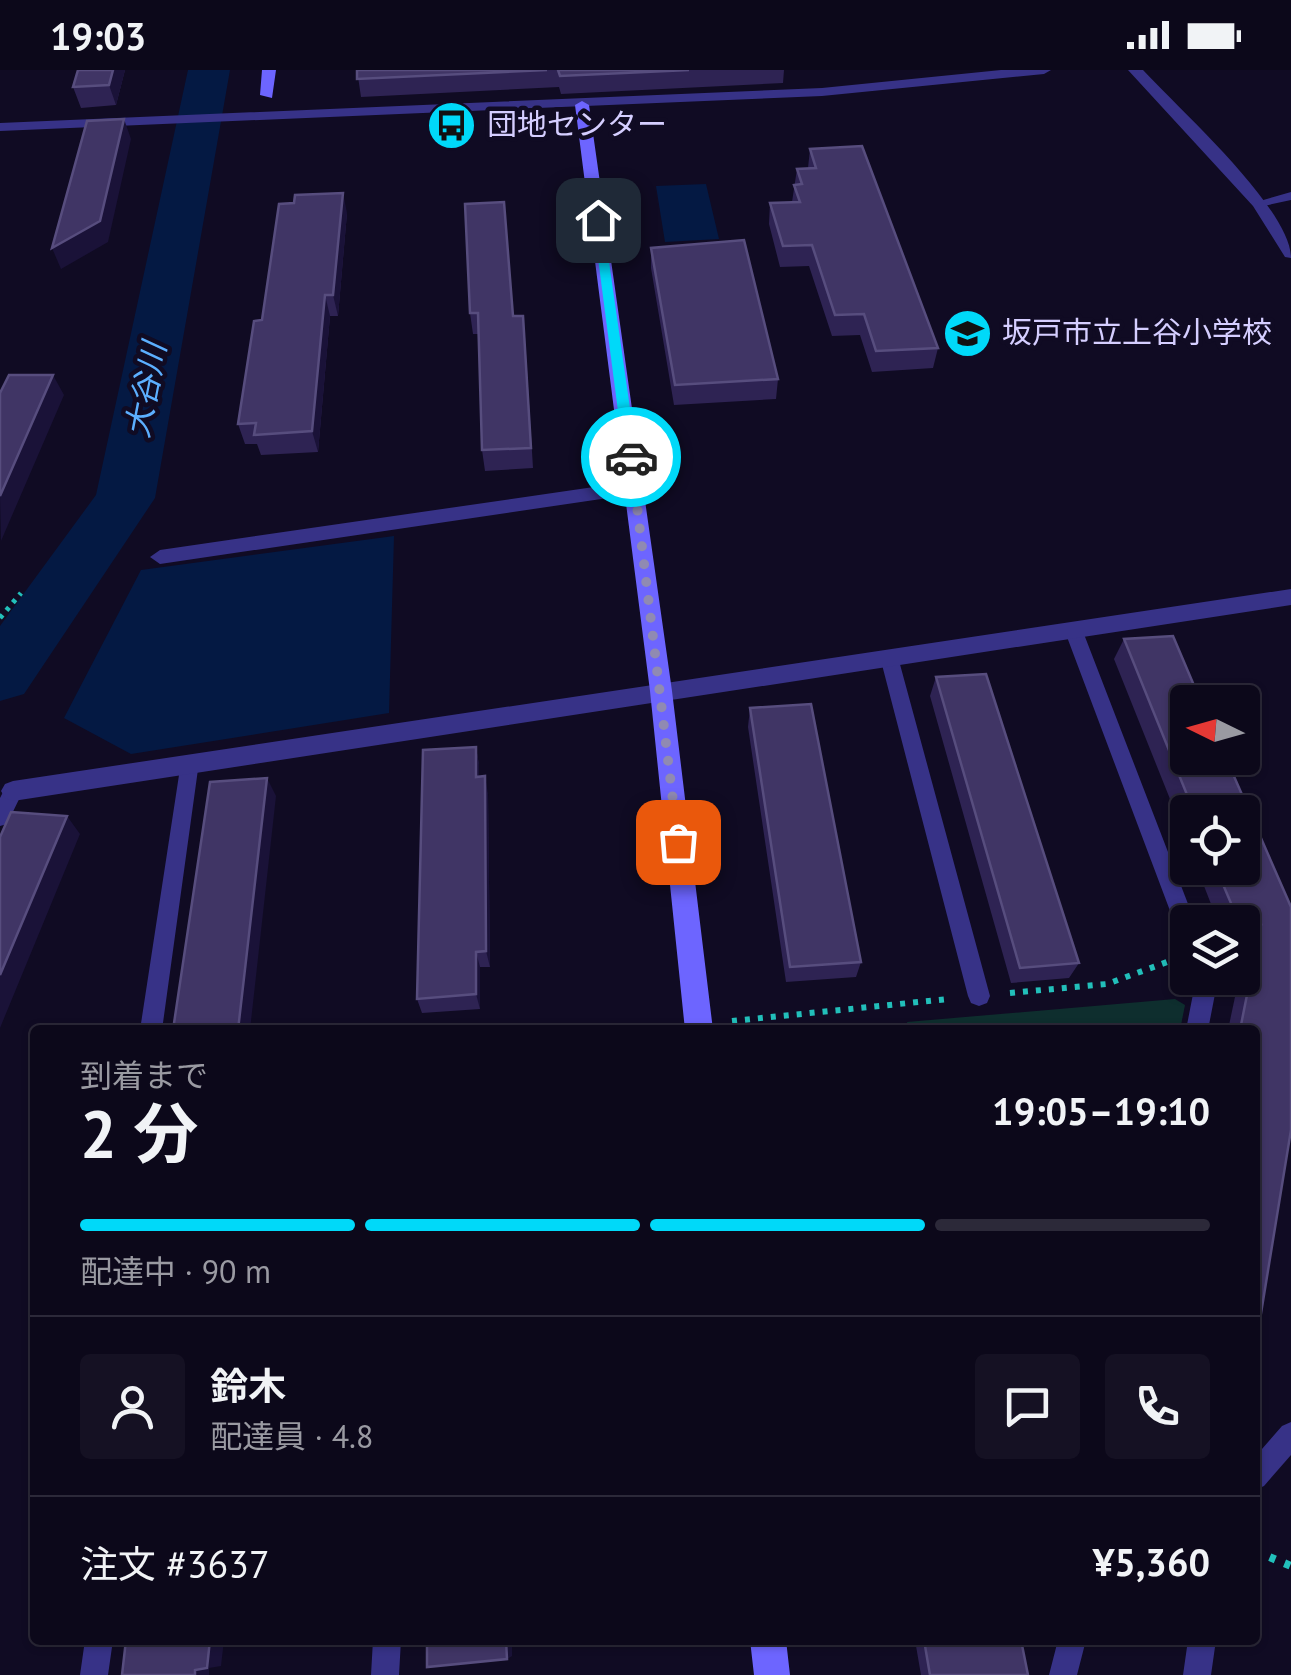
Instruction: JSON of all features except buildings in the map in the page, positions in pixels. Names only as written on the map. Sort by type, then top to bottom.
[{"type":"street","points":[[270,70],[266,95],[272,106],[283,112]]},
{"type":"street","points":[[2,126],[224,120],[283,112],[582,105],[1044,70]]},
{"type":"street","points":[[1135,70],[1260,203],[1291,253]]},
{"type":"street","points":[[582,105],[661,691],[698,1025]]},
{"type":"street","points":[[160,557],[635,488]]},
{"type":"street","points":[[13,791],[1291,597]]},
{"type":"street","points":[[769,1645],[772,1675]]},
{"type":"lane","points":[[1260,203],[1291,196]]},
{"type":"lane","points":[[1073,629],[1178,905]]},
{"type":"lane","points":[[889,656],[978,996]]},
{"type":"lane","points":[[152,1025],[190,762]]},
{"type":"lane","points":[[0,818],[13,791]]},
{"type":"lane","points":[[1198,1025],[1204,995]]},
{"type":"lane","points":[[1260,1471],[1291,1434]]},
{"type":"lane","points":[[94,1675],[98,1645]]},
{"type":"lane","points":[[385,1675],[386,1645]]},
{"type":"lane","points":[[1063,1675],[1071,1645]]},
{"type":"lane","points":[[1197,1675],[1201,1645]]},
{"type":"path","points":[[0,618],[21,593]]},
{"type":"path","points":[[1260,1553],[1291,1566]]},
{"type":"green space","points":[[1175,999],[1185,1005],[1181,1025],[907,1022]]},
{"type":"water","points":[[706,184],[719,239],[665,242],[656,186]]},
{"type":"water","points":[[394,536],[389,713],[131,754],[64,718],[141,570]]},
{"type":"waterway","name":"大谷川","points":[[0,676],[125,498],[209,70]]},
{"type":"way so far","points":[[631,457],[678,842]]},
{"type":"place","name":"団地センター","points":[[452,125]]},
{"type":"place","name":"坂戸市立上谷小学校","points":[[967,333]]},
{"type":"route","points":[[598,220],[631,457]]}]
